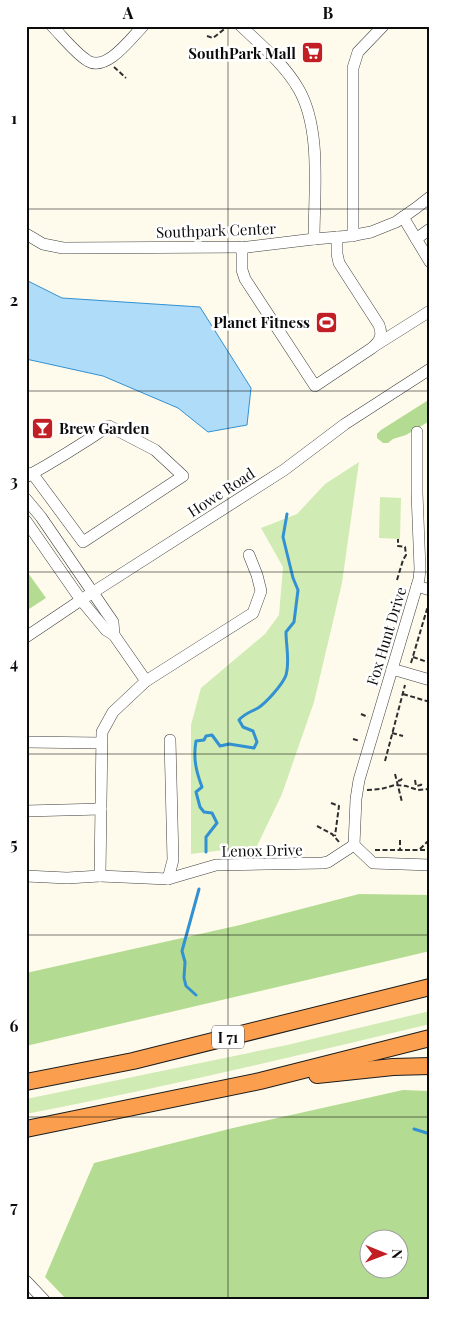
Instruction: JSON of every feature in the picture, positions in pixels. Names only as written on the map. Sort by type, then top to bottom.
[{"type":"highway","points":[[326,1012],[430,978]]},
{"type":"highway","name":"I 71","points":[[26,1082],[134,1061],[326,1012],[430,988]]},
{"type":"highway","points":[[26,1128],[260,1081],[430,1038]]},
{"type":"highway","points":[[260,1081],[393,1067],[430,1066]]},
{"type":"street","points":[[52,26],[87,60],[98,64],[110,59],[143,26]]},
{"type":"street","points":[[241,26],[292,78],[309,112],[314,149],[314,238]]},
{"type":"street","points":[[353,236],[354,64],[358,52],[382,26]]},
{"type":"street","name":"Southpark Center","points":[[26,234],[43,244],[63,248],[242,247],[314,238],[353,236],[380,229],[403,218],[430,196]]},
{"type":"street","points":[[403,218],[430,262]]},
{"type":"street","points":[[416,240],[430,230]]},
{"type":"street","points":[[337,237],[339,263],[381,330],[380,340],[374,346]]},
{"type":"street","points":[[242,247],[242,270],[245,279],[315,386],[430,311]]},
{"type":"street","name":"Howe Road","points":[[26,637],[284,470],[345,424],[430,369]]},
{"type":"street","points":[[109,426],[155,450],[183,476],[83,542],[29,475],[109,426]]},
{"type":"street","name":"Fox Hunt Drive","points":[[356,847],[358,789],[417,586],[420,569],[417,432]]},
{"type":"street","points":[[26,499],[41,517],[92,593],[114,622],[114,635]]},
{"type":"street","points":[[418,506],[430,506]]},
{"type":"street","points":[[26,520],[81,600],[106,630],[114,635],[146,681]]},
{"type":"street","points":[[100,876],[102,732],[113,712],[146,681],[253,613],[261,591],[249,555]]},
{"type":"street","points":[[417,586],[430,590]]},
{"type":"street","points":[[392,669],[430,680]]},
{"type":"street","points":[[168,879],[173,860],[170,740]]},
{"type":"street","points":[[26,742],[101,743]]},
{"type":"street","points":[[26,811],[101,809]]},
{"type":"street","points":[[356,847],[373,863],[430,865]]},
{"type":"street","name":"Lenox Drive","points":[[26,876],[67,878],[100,876],[168,879],[216,865],[323,863],[356,847]]},
{"type":"street","points":[[26,1281],[44,1300]]},
{"type":"path","points":[[207,36],[213,38],[227,27]]},
{"type":"path","points":[[114,67],[126,78]]},
{"type":"path","points":[[397,580],[407,552],[405,547],[398,546],[398,539]]},
{"type":"path","points":[[413,657],[430,664]]},
{"type":"path","points":[[403,694],[430,702]]},
{"type":"path","points":[[416,702],[418,698]]},
{"type":"path","points":[[423,704],[425,700]]},
{"type":"path","points":[[392,733],[402,736]]},
{"type":"path","points":[[395,774],[402,802]]},
{"type":"path","points":[[398,781],[403,777]]},
{"type":"path","points":[[415,780],[416,790]]},
{"type":"path","points":[[417,786],[421,785],[422,782]]},
{"type":"path","points":[[358,789],[377,790],[398,785],[416,790],[430,789]]},
{"type":"path","points":[[332,803],[339,806],[334,836]]},
{"type":"path","points":[[317,826],[334,836],[340,843]]},
{"type":"path","points":[[400,840],[400,850]]},
{"type":"path","points":[[419,850],[426,842],[430,842]]},
{"type":"path","points":[[356,847],[430,850]]},
{"type":"green space","points":[[430,399],[430,421],[388,443],[383,443],[377,438],[377,434],[381,430]]},
{"type":"green space","points":[[359,462],[342,583],[314,702],[282,794],[257,846],[191,854],[191,725],[201,688],[265,634],[279,615],[283,567],[261,528],[297,514],[325,484]]},
{"type":"green space","points":[[380,497],[401,498],[400,539],[379,538]]},
{"type":"green space","points":[[26,570],[46,598],[26,611]]},
{"type":"green space","points":[[359,894],[430,895],[430,951],[26,1046],[26,973],[240,925]]},
{"type":"green space","points":[[430,1011],[430,1024],[178,1083],[26,1114],[26,1099],[287,1045]]},
{"type":"green space","points":[[403,1090],[430,1091],[430,1300],[67,1300],[45,1277],[94,1163],[233,1128]]},
{"type":"water","points":[[26,280],[62,298],[200,307],[251,388],[247,425],[208,432],[178,408],[103,376],[26,359]]},
{"type":"waterway","points":[[206,852],[206,837],[217,823],[212,813],[204,812],[200,807],[196,792],[202,787],[196,764],[196,741],[204,740],[206,736],[212,735],[220,746],[229,744],[254,748],[257,742],[253,731],[243,727],[239,720],[265,702],[278,688],[286,675],[288,659],[286,632],[294,622],[298,590],[293,578],[283,537],[287,514]]},
{"type":"waterway","points":[[196,995],[186,986],[184,978],[185,962],[182,951],[199,889]]},
{"type":"waterway","points":[[414,1129],[430,1134]]},
{"type":"place","name":"SouthPark Mall","points":[[312,53]]},
{"type":"place","name":"Planet Fitness","points":[[326,322]]},
{"type":"place","name":"Brew Garden","points":[[43,428]]}]
